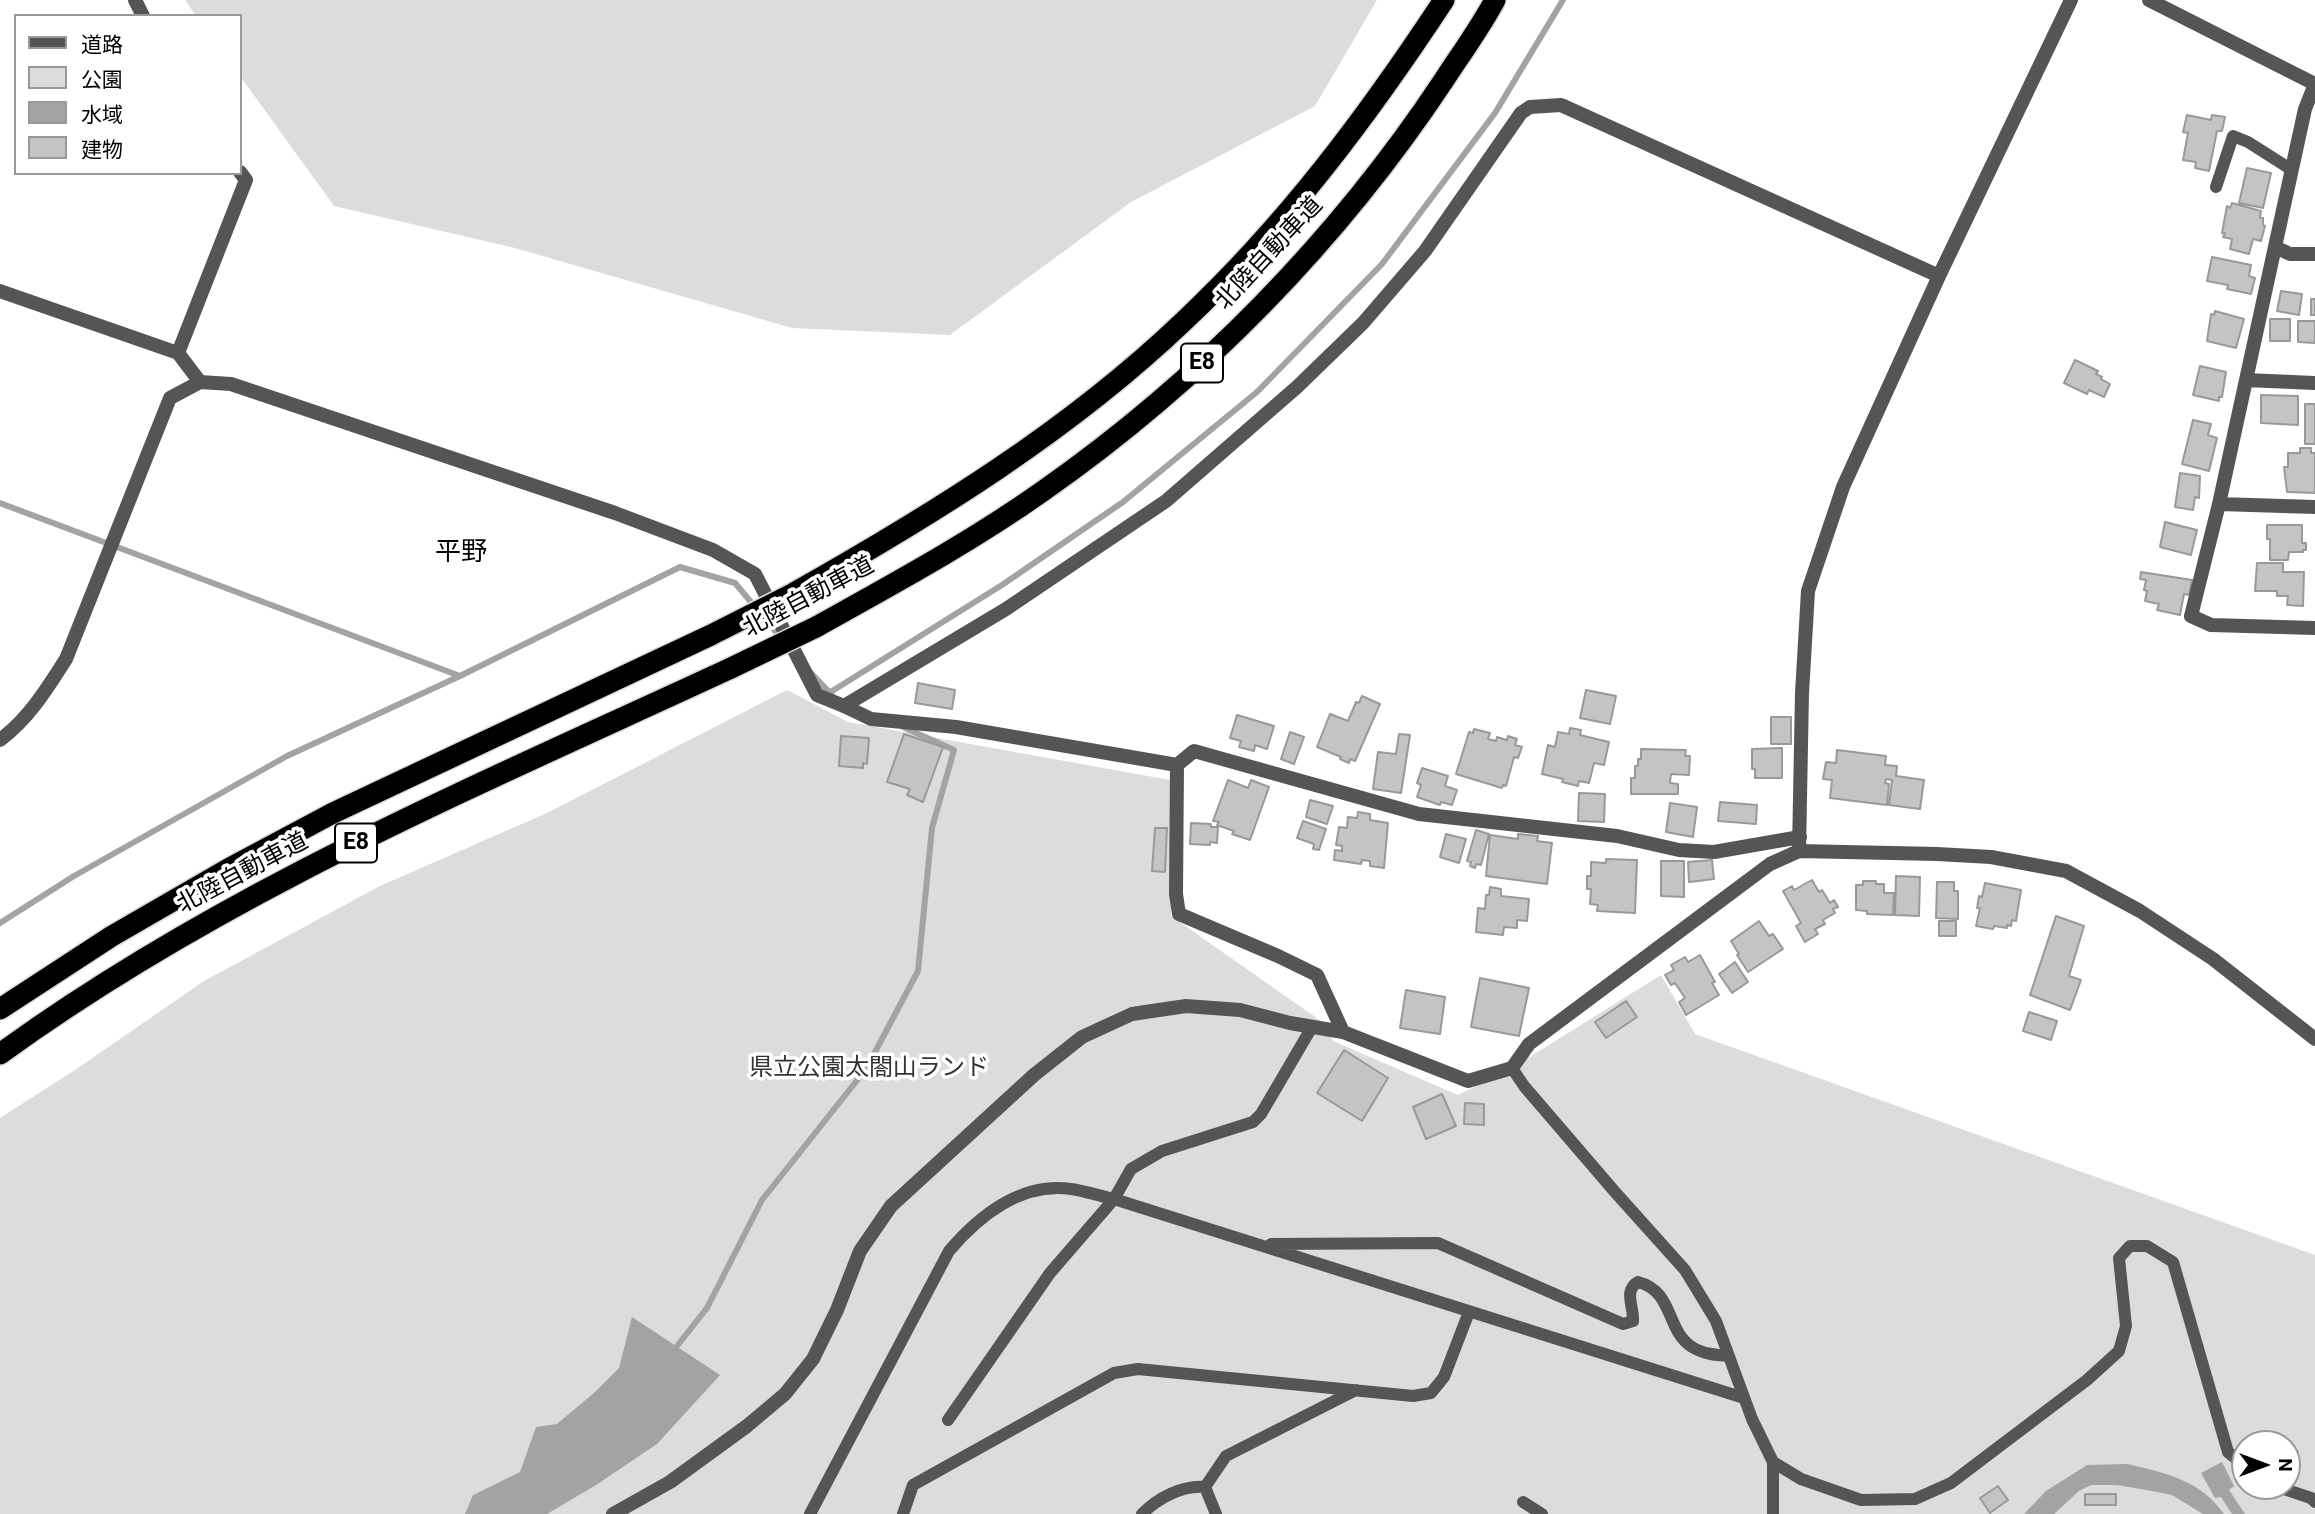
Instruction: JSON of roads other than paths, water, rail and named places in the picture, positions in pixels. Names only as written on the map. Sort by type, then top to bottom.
[{"type":"highway","name":"北陸自動車道","points":[[0,1009],[112,936],[321,819],[711,635],[794,593],[954,498],[1032,445],[1110,386],[1184,321],[1257,247],[1328,166],[1389,83],[1444,0]]},
{"type":"highway","name":"北陸自動車道","points":[[0,1054],[138,962],[244,900],[461,793],[816,627],[960,545],[1043,491],[1130,425],[1213,353],[1291,274],[1365,190],[1427,106],[1495,0]]},
{"type":"street","points":[[1799,844],[1802,693],[1808,591],[1843,487],[1939,276],[2071,0]]},
{"type":"street","points":[[2149,0],[2315,84],[2305,109],[2220,504],[2191,616],[2211,625],[2315,628]]},
{"type":"street","points":[[844,706],[1006,609],[1166,501],[1297,387],[1363,323],[1425,251],[1521,113],[1530,107],[1561,105],[1939,276]]},
{"type":"street","points":[[178,353],[246,180],[242,175]]},
{"type":"street","points":[[2275,247],[2290,254],[2315,254]]},
{"type":"street","points":[[0,291],[178,353],[200,382]]},
{"type":"street","points":[[2246,380],[2315,383]]},
{"type":"street","points":[[0,740],[13,730],[42,698],[66,659],[170,398],[200,382],[231,384],[615,513],[713,550],[755,574],[817,695],[871,719],[956,727],[1177,765],[1194,751],[1419,814],[1617,836],[1679,850],[1713,852],[1799,844],[1991,857],[2066,871],[2140,911],[2203,952],[2315,1039]]},
{"type":"street","points":[[2220,504],[2315,507]]},
{"type":"street","points":[[1177,765],[1176,894],[1179,914],[1317,975],[1343,1032]]},
{"type":"street","points":[[613,1514],[670,1482],[747,1426],[785,1394],[813,1359],[837,1310],[860,1251],[891,1206],[1034,1075],[1082,1037],[1132,1014],[1185,1006],[1240,1010],[1343,1032],[1468,1082],[1512,1069],[1529,1044],[1590,996],[1799,844]]},
{"type":"lane","points":[[2216,187],[2232,136],[2248,142],[2292,170]]},
{"type":"lane","points":[[948,1420],[1050,1273],[1114,1199],[1131,1169],[1162,1151],[1253,1122],[1261,1114],[1312,1027]]},
{"type":"lane","points":[[1512,1069],[1615,1192],[1685,1270],[1716,1321],[1752,1419],[1773,1462],[1773,1514]]},
{"type":"lane","points":[[810,1514],[949,1251],[969,1228],[1005,1202],[1048,1189],[1071,1189],[1114,1199],[1744,1398]]},
{"type":"lane","points":[[1256,1245],[1438,1243],[1623,1324],[1633,1321],[1634,1313],[1629,1294],[1632,1286],[1638,1282],[1657,1290],[1683,1341],[1703,1353],[1729,1356]]},
{"type":"lane","points":[[1773,1462],[1801,1479],[1861,1500],[1915,1499],[1951,1483],[2087,1380],[2119,1351],[2126,1326],[2119,1258],[2130,1247],[2147,1246],[2173,1262],[2228,1452],[2231,1454]]},
{"type":"lane","points":[[902,1514],[913,1485],[1114,1373],[1138,1369],[1413,1396],[1431,1394],[1444,1377],[1469,1311]]},
{"type":"lane","points":[[1205,1487],[1226,1456],[1357,1390]]},
{"type":"lane","points":[[1142,1514],[1156,1500],[1195,1486],[1205,1487]]},
{"type":"lane","points":[[1205,1487],[1216,1514]]},
{"type":"lane","points":[[1523,1502],[1542,1514]]},
{"type":"water","points":[[632,1317],[720,1375],[657,1444],[547,1514],[465,1514],[473,1495],[520,1472],[536,1427],[557,1424],[619,1368]]},
{"type":"water","points":[[2222,1462],[2231,1480],[2231,1500],[2236,1500],[2245,1514],[2232,1514],[2221,1497],[2215,1498],[2201,1473]]},
{"type":"water","points":[[2127,1464],[2169,1475],[2193,1486],[2215,1502],[2224,1514],[2203,1514],[2172,1495],[2117,1485],[2091,1485],[2079,1491],[2054,1514],[2024,1514],[2046,1491],[2087,1465]]},
{"type":"waterway","points":[[829,693],[1002,585],[1123,502],[1257,392],[1382,264],[1495,113],[1563,0]]},
{"type":"waterway","points":[[0,503],[460,676]]},
{"type":"waterway","points":[[0,923],[74,876],[287,756],[460,676],[680,567],[735,583],[781,638]]},
{"type":"waterway","points":[[811,673],[832,695]]},
{"type":"waterway","points":[[677,1346],[707,1308],[762,1200],[866,1069],[918,971],[932,828],[954,750],[903,727]]},
{"type":"district","name":"平野","points":[[461,553]]},
{"type":"park label","name":"県立公園太閤山ランド","points":[[869,1069]]}]
